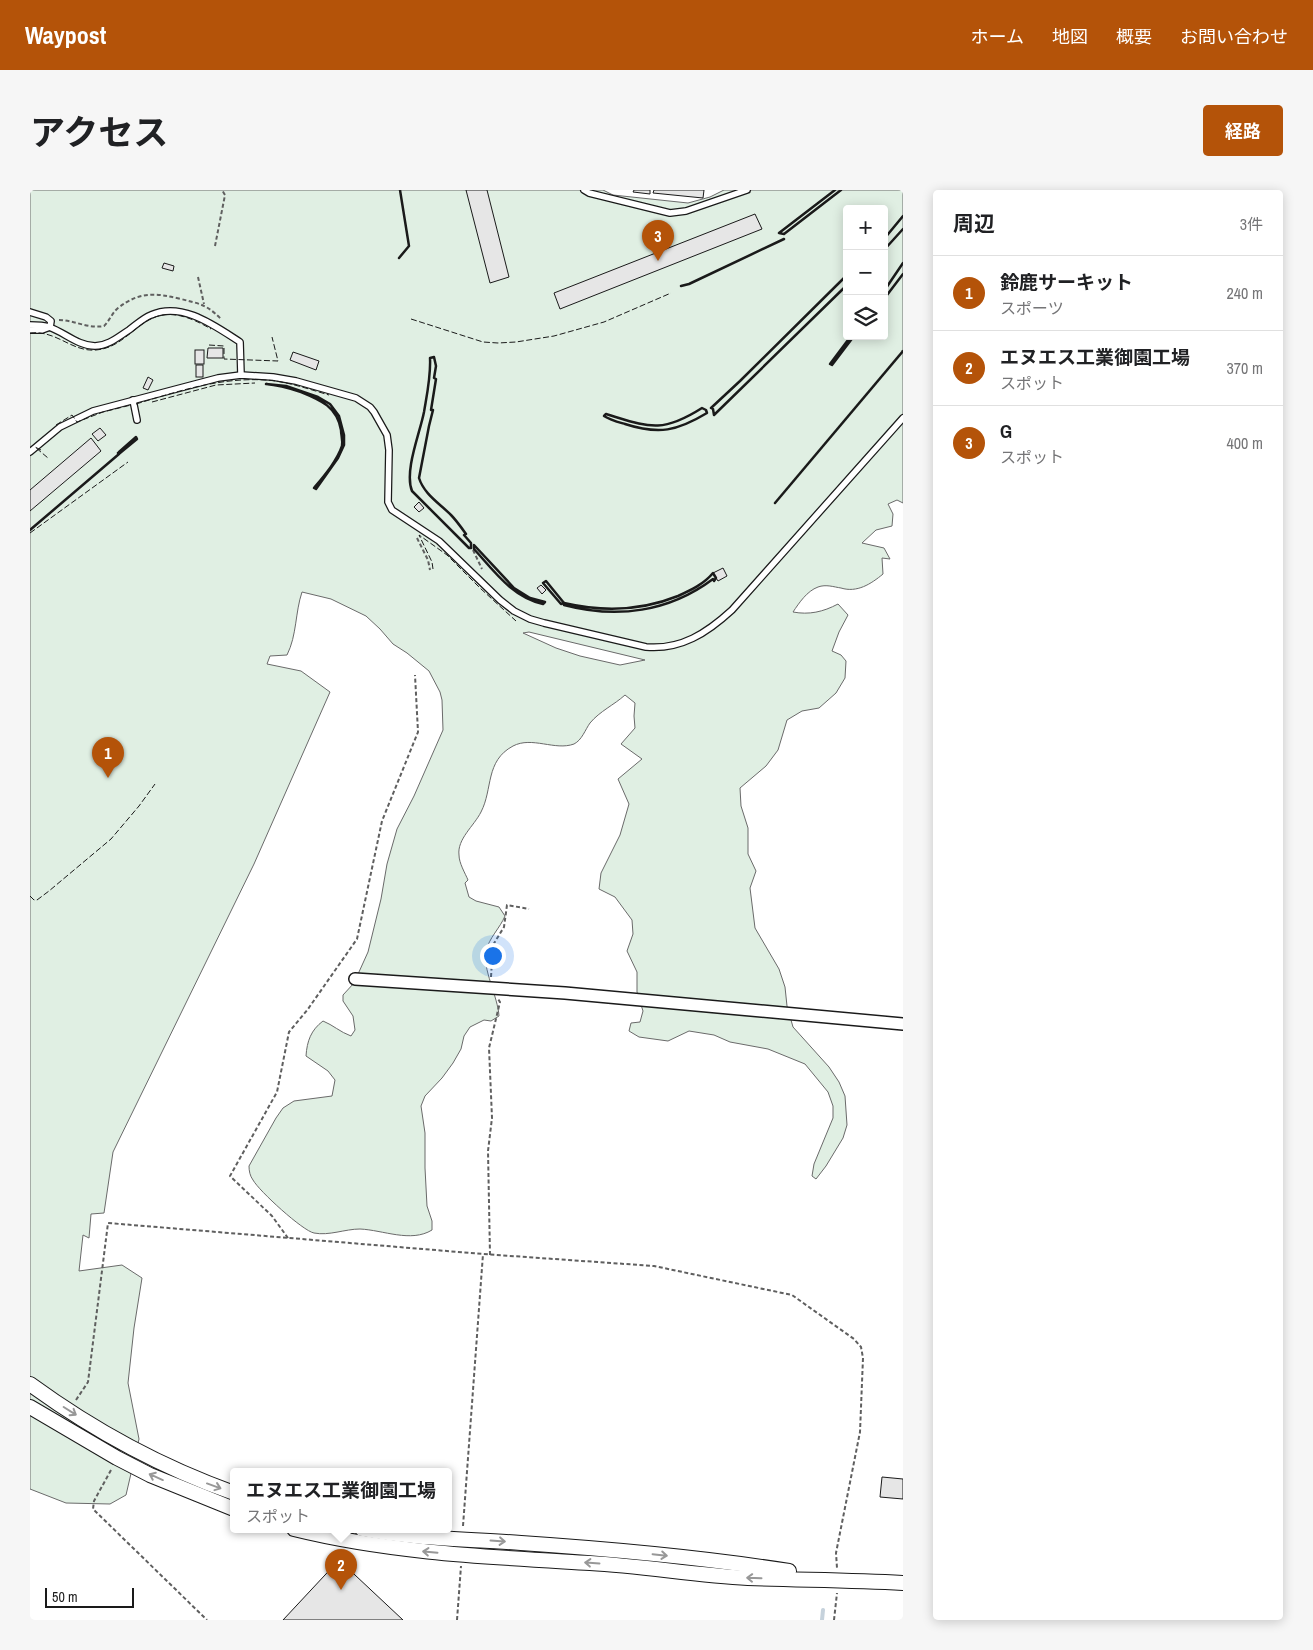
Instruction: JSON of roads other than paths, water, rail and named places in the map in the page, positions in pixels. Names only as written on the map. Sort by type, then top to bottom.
[{"type":"street","points":[[355,979],[565,993],[903,1024]]},
{"type":"street","points":[[32,1390],[124,1444],[159,1462],[202,1482],[230,1492]]},
{"type":"street","points":[[30,1407],[150,1475],[230,1507]]},
{"type":"street","points":[[309,1533],[377,1546],[462,1555],[599,1564],[747,1578],[903,1583]]},
{"type":"street","points":[[389,1533],[409,1536],[594,1548],[729,1562],[837,1580]]},
{"type":"lane","points":[[584,190],[589,193],[670,213],[686,211],[747,190]]},
{"type":"lane","points":[[30,312],[46,317],[51,321],[50,327]]},
{"type":"lane","points":[[30,325],[50,327],[83,344],[100,346],[115,340],[152,314],[183,312],[212,324],[240,342],[241,376]]},
{"type":"lane","points":[[30,330],[42,330],[50,327]]},
{"type":"lane","points":[[30,452],[51,433],[75,418],[108,406],[218,378],[259,376],[296,381],[356,398],[370,407],[387,435],[389,444],[388,497],[392,510],[439,540],[500,600],[514,611],[544,623],[655,648],[684,643],[705,633],[732,610],[903,418]]},
{"type":"lane","points":[[133,400],[137,420]]},
{"type":"waterway","points":[[822,1620],[823,1610]]},
{"type":"place","name":"G","points":[[658,261]]},
{"type":"place","name":"鈴鹿サーキット","points":[[108,778]]},
{"type":"place","name":"エヌエス工業御園工場","points":[[341,1590]]}]
